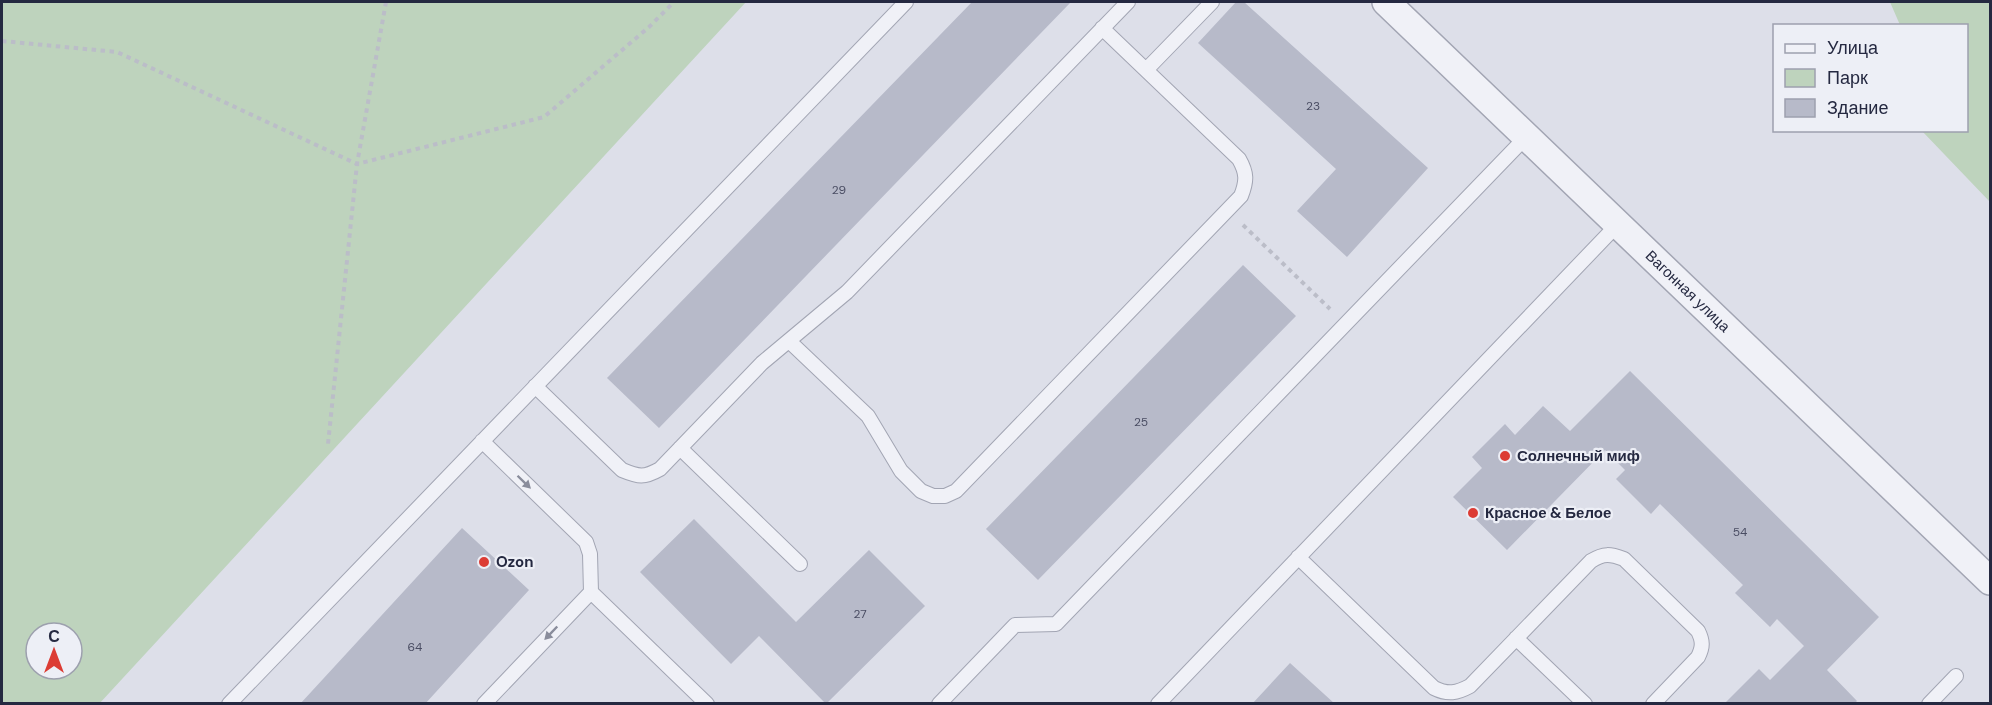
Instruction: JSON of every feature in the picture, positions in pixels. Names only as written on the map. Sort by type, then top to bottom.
[{"type":"street","name":"Вагонная улица","points":[[1386,2],[1990,581]]},
{"type":"lane","points":[[229,704],[906,2]]},
{"type":"lane","points":[[535,386],[622,470],[634,475],[647,476],[660,469],[762,363],[847,292],[1128,2]]},
{"type":"lane","points":[[1146,70],[1212,2]]},
{"type":"lane","points":[[789,340],[868,416],[901,471],[921,491],[933,496],[945,496],[956,491],[1241,196],[1246,183],[1246,170],[1239,159],[1102,28]]},
{"type":"lane","points":[[939,704],[1015,625],[1056,624],[1527,136]]},
{"type":"lane","points":[[1158,704],[1618,224]]},
{"type":"lane","points":[[482,441],[586,542],[590,554],[591,592],[707,704]]},
{"type":"lane","points":[[680,448],[800,564]]},
{"type":"lane","points":[[1298,557],[1434,688],[1444,693],[1458,692],[1470,686],[1591,561],[1601,555],[1612,554],[1624,560],[1698,631],[1702,639],[1702,649],[1698,657],[1653,704]]},
{"type":"lane","points":[[484,704],[591,592]]},
{"type":"lane","points":[[1516,638],[1584,704]]},
{"type":"lane","points":[[1929,704],[1956,676]]},
{"type":"path","points":[[328,444],[357,164],[386,2]]},
{"type":"path","points":[[2,41],[117,52],[357,164],[544,117],[649,27],[674,2]]},
{"type":"path","points":[[1227,210],[1346,324]]},
{"type":"green space","points":[[2,2],[746,2],[99,704],[2,703]]},
{"type":"green space","points":[[1890,2],[1990,2],[1990,202],[1923,132],[1968,132],[1968,24],[1900,24]]},
{"type":"building","points":[[972,2],[1071,2],[659,428],[607,378]]},
{"type":"building","points":[[1236,2],[1244,2],[1428,168],[1347,257],[1297,211],[1336,169],[1198,43]]},
{"type":"building","points":[[1243,265],[1296,316],[1038,580],[986,529]]},
{"type":"building","points":[[1630,371],[1879,617],[1827,670],[1857,701],[1854,704],[1726,702],[1759,669],[1770,680],[1804,646],[1777,619],[1770,627],[1735,593],[1743,585],[1660,504],[1651,514],[1616,479],[1625,470],[1605,450],[1507,550],[1453,497],[1482,468],[1472,457],[1505,424],[1515,435],[1543,406],[1570,431]]},
{"type":"building","points":[[694,519],[796,622],[869,550],[925,606],[826,704],[759,636],[731,664],[640,572]]},
{"type":"building","points":[[462,528],[529,590],[425,704],[300,704]]},
{"type":"building","points":[[1290,663],[1335,704],[1252,704]]},
{"type":"place","name":"Солнечный миф","points":[[1505,456]]},
{"type":"place","name":"Красное & Белое","points":[[1473,513]]},
{"type":"place","name":"Ozon","points":[[484,562]]}]
